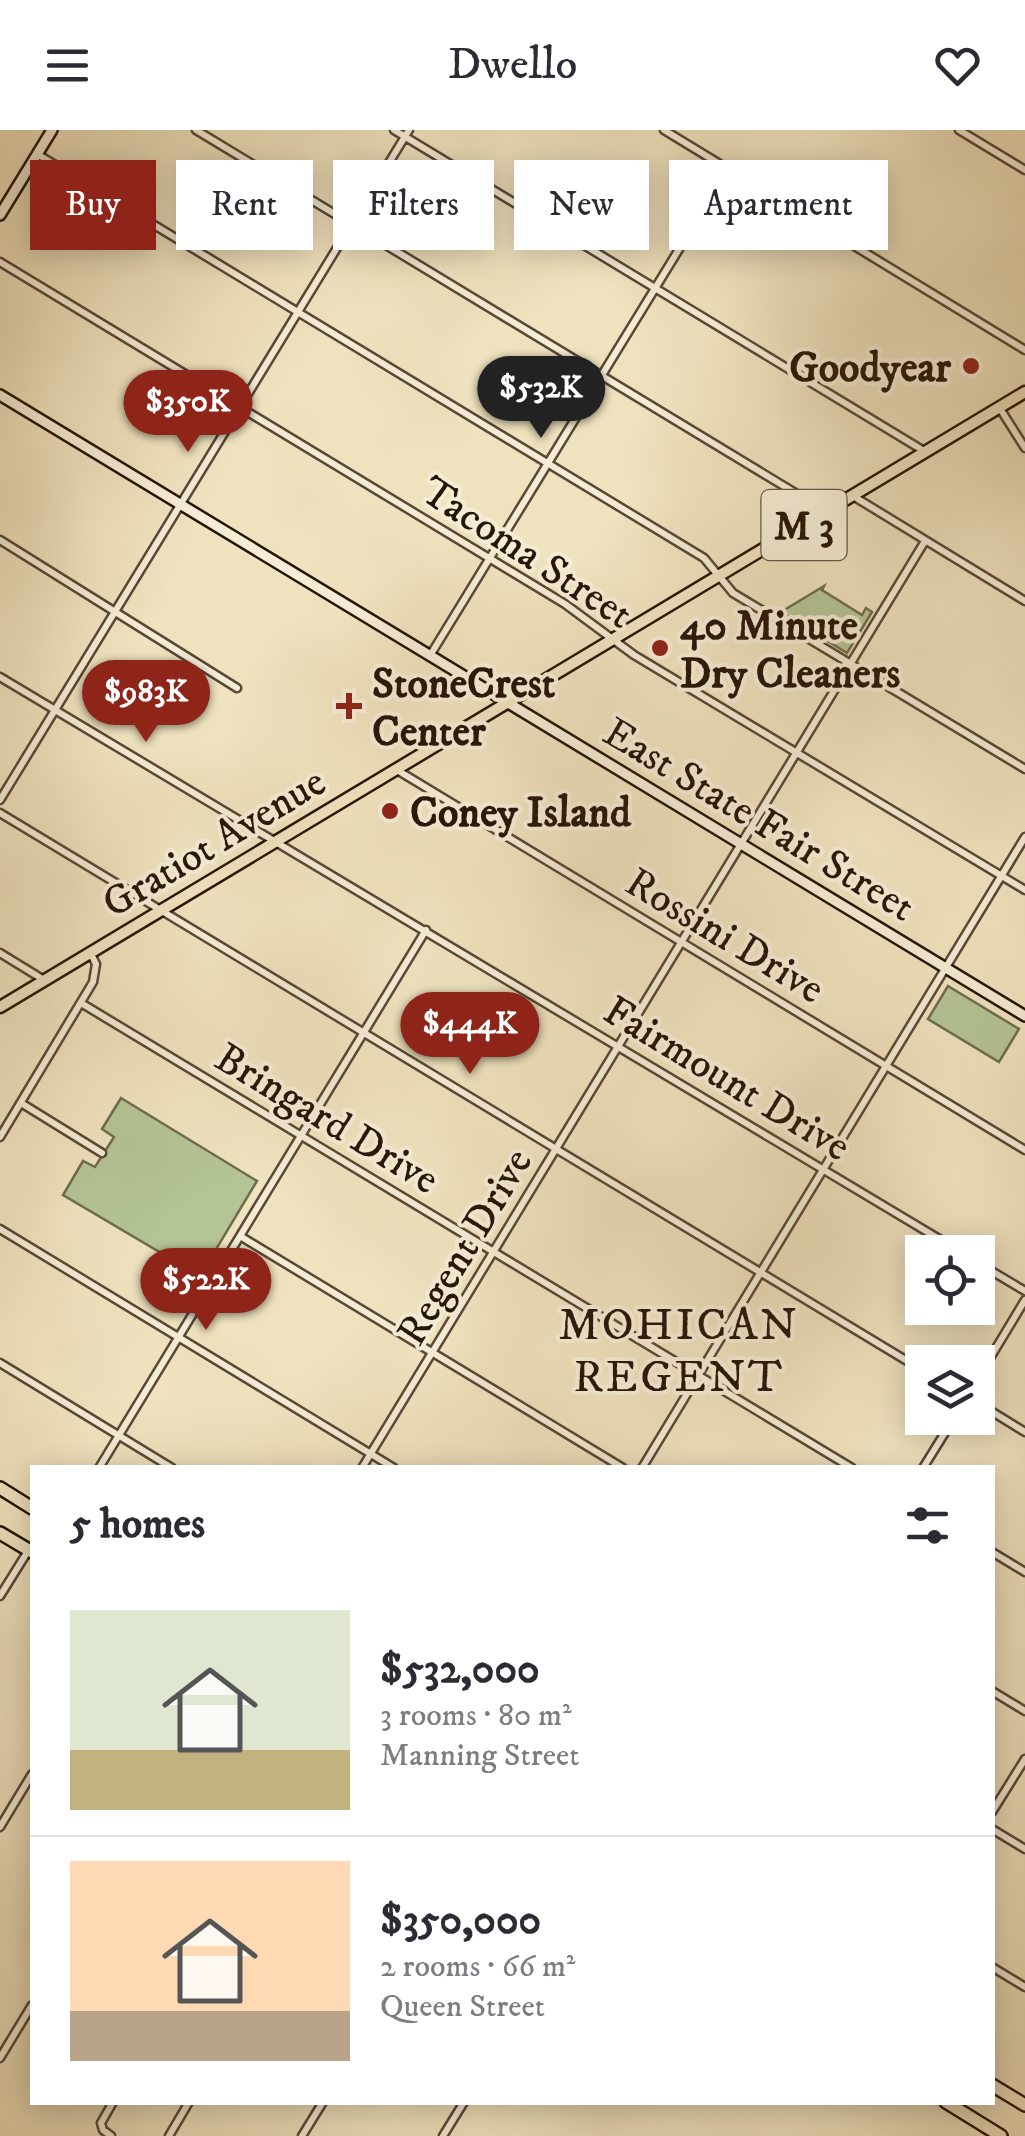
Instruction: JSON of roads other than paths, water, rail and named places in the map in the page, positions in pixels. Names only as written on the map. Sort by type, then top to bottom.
[{"type":"highway","points":[[0,1488],[30,1507]]},
{"type":"highway","points":[[0,1532],[30,1551]]},
{"type":"highway","points":[[995,2088],[1025,2105]]},
{"type":"highway","points":[[951,2105],[1002,2136]]},
{"type":"main road","name":"Gratiot Avenue","points":[[0,1007],[1025,392]]},
{"type":"street","points":[[196,130],[333,213]]},
{"type":"street","points":[[394,130],[407,133],[925,452]]},
{"type":"street","points":[[664,130],[1025,350]]},
{"type":"street","points":[[959,130],[1025,170]]},
{"type":"street","points":[[0,215],[48,132]]},
{"type":"street","points":[[390,160],[407,133]]},
{"type":"street","points":[[37,154],[704,558],[733,593],[1025,769]]},
{"type":"street","points":[[0,800],[335,250]]},
{"type":"street","points":[[394,250],[826,512]]},
{"type":"street","points":[[431,654],[679,250]]},
{"type":"street","name":"Tacoma Street","points":[[0,262],[490,559],[615,638],[634,655],[1025,890]]},
{"type":"street","name":"East State Fair Street","points":[[0,394],[1025,1016]]},
{"type":"street","points":[[1000,408],[1025,448]]},
{"type":"street","points":[[852,496],[1025,601]]},
{"type":"street","points":[[0,540],[238,688]]},
{"type":"street","name":"Regent Drive","points":[[364,1465],[925,541]]},
{"type":"street","name":"Fairmount Drive","points":[[0,678],[933,1235]]},
{"type":"street","name":"Rossini Drive","points":[[396,770],[1025,1150]]},
{"type":"street","points":[[0,813],[905,1360]]},
{"type":"street","points":[[644,1465],[1025,837]]},
{"type":"street","points":[[101,1465],[426,930]]},
{"type":"street","points":[[0,953],[45,981]]},
{"type":"street","points":[[0,1137],[82,1003],[96,973],[90,953]]},
{"type":"street","name":"Bringard Drive","points":[[82,1003],[847,1465]]},
{"type":"street","points":[[21,1103],[102,1153]]},
{"type":"street","points":[[0,1229],[389,1465]]},
{"type":"street","points":[[240,1236],[618,1465]]},
{"type":"street","points":[[995,1273],[1025,1291]]},
{"type":"street","points":[[995,1350],[1025,1300]]},
{"type":"street","points":[[0,1363],[167,1465]]},
{"type":"street","points":[[995,1414],[1025,1432]]},
{"type":"street","points":[[926,1465],[944,1435]]},
{"type":"street","points":[[0,1596],[30,1551]]},
{"type":"street","points":[[995,1554],[1025,1572]]},
{"type":"street","points":[[995,1693],[1025,1710]]},
{"type":"street","points":[[995,1807],[1025,1759]]},
{"type":"street","points":[[0,1827],[30,1777]]},
{"type":"street","points":[[995,1831],[1025,1849]]},
{"type":"street","points":[[995,1970],[1025,1987]]},
{"type":"street","points":[[0,2058],[30,2008]]},
{"type":"street","points":[[112,2105],[101,2126],[112,2136]]},
{"type":"street","points":[[169,2136],[187,2105]]},
{"type":"street","points":[[302,2136],[321,2105]]},
{"type":"street","points":[[444,2136],[462,2105]]},
{"type":"place","name":"Goodyear","points":[[971,366]]},
{"type":"place","name":"40 Minute Dry Cleaners","points":[[660,648]]},
{"type":"place","name":"StoneCrest Center","points":[[349,706]]},
{"type":"place","name":"Coney Island","points":[[390,811]]},
{"type":"district","name":"MOHICAN REGENT","points":[[679,1349]]}]
